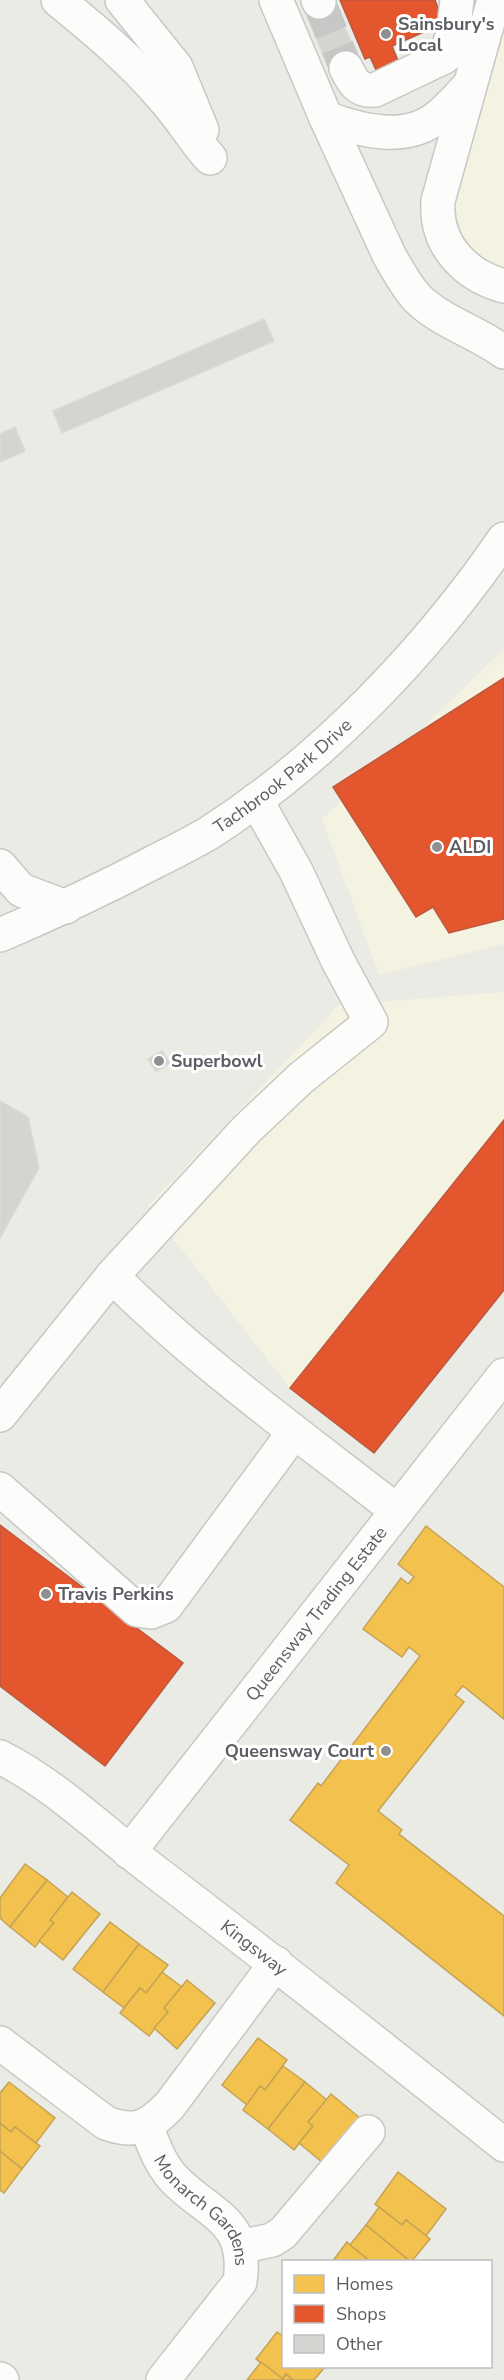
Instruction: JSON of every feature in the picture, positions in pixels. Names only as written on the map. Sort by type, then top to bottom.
[{"type":"street","points":[[58,0],[133,64],[166,100],[192,138],[210,158],[200,125],[176,67],[122,0]]},
{"type":"street","points":[[276,0],[326,118],[389,255],[417,298],[440,315],[491,342],[504,352]]},
{"type":"street","points":[[444,57],[453,35],[457,0]]},
{"type":"street","points":[[346,68],[357,86],[370,91],[383,88],[444,57],[490,9]]},
{"type":"street","points":[[490,9],[438,201],[439,226],[454,256],[468,269],[484,280],[504,286]]},
{"type":"street","points":[[326,118],[352,127],[375,131],[395,132],[419,128],[438,117],[471,85]]},
{"type":"street","name":"Tachbrook Park Drive","points":[[0,935],[66,907],[207,834],[256,800],[340,729],[401,670],[456,604],[504,539]]},
{"type":"street","points":[[0,1415],[112,1276],[246,1130],[301,1078],[372,1023],[338,961],[296,871],[256,800]]},
{"type":"street","points":[[0,866],[21,890],[66,907]]},
{"type":"street","points":[[112,1276],[151,1315],[294,1432],[397,1511]]},
{"type":"street","name":"Queensway Trading Estate","points":[[129,1852],[504,1375]]},
{"type":"street","points":[[0,1489],[137,1610],[151,1612],[166,1606],[294,1432]]},
{"type":"street","name":"Kingsway","points":[[0,1757],[22,1768],[48,1786],[129,1852],[276,1963],[504,2145]]},
{"type":"street","points":[[0,2043],[106,2123],[124,2129],[146,2125],[157,2119],[170,2105],[276,1963]]},
{"type":"street","name":"Monarch Gardens","points":[[146,2125],[161,2161],[174,2178],[221,2217],[233,2230],[242,2263],[240,2282],[163,2380]]},
{"type":"street","points":[[239,2247],[272,2240],[283,2233],[368,2132]]},
{"type":"shaded area","points":[[504,0],[504,283],[454,256],[438,201]]},
{"type":"shaded area","name":"ALDI","points":[[504,649],[504,944],[379,975],[322,819],[415,735]]},
{"type":"shaded area","points":[[504,992],[504,1120],[290,1388],[148,1206],[339,1005]]},
{"type":"building: Homes","name":"Queensway Court","points":[[426,1526],[504,1587],[504,1719],[463,1686],[455,1695],[464,1702],[378,1811],[402,1830],[399,1834],[504,1916],[504,2016],[336,1883],[349,1865],[290,1820],[318,1783],[321,1786],[420,1656],[409,1647],[402,1657],[363,1629],[401,1578],[408,1584],[414,1577],[398,1564]]},
{"type":"building: Homes","points":[[25,1864],[47,1880],[10,1927],[0,1918],[0,1898]]},
{"type":"building: Homes","points":[[47,1880],[68,1897],[50,1920],[54,1923],[35,1947],[10,1927]]},
{"type":"building: Homes","points":[[72,1892],[100,1914],[63,1960],[39,1941],[54,1923],[50,1920]]},
{"type":"building: Homes","points":[[110,1922],[139,1944],[103,1992],[73,1969]]},
{"type":"building: Homes","points":[[139,1944],[168,1965],[146,1993],[140,1988],[124,2008],[103,1992]]},
{"type":"building: Homes","points":[[162,1972],[182,1987],[164,2008],[168,2012],[149,2036],[120,2013],[140,1988],[146,1993]]},
{"type":"building: Homes","points":[[187,1980],[215,2003],[177,2049],[154,2028],[168,2012],[164,2008]]},
{"type":"building: Homes","points":[[258,2038],[287,2060],[265,2090],[260,2086],[247,2105],[222,2085]]},
{"type":"building: Homes","points":[[283,2066],[305,2082],[268,2129],[243,2110],[260,2086],[265,2090]]},
{"type":"building: Homes","points":[[9,2082],[55,2118],[36,2143],[15,2127],[11,2132],[0,2123],[0,2093]]},
{"type":"building: Homes","points":[[305,2082],[327,2100],[308,2122],[313,2126],[294,2150],[268,2129]]},
{"type":"building: Homes","points":[[331,2094],[360,2118],[323,2163],[299,2143],[313,2126],[308,2122]]},
{"type":"building: Homes","points":[[0,2123],[11,2132],[15,2127],[40,2146],[22,2169],[0,2151]]},
{"type":"building: Homes","points":[[0,2151],[22,2169],[4,2193],[0,2190]]},
{"type":"building: Homes","points":[[398,2172],[446,2209],[426,2236],[406,2220],[402,2225],[375,2204]]},
{"type":"building: Homes","points":[[379,2207],[402,2225],[406,2220],[430,2239],[413,2260],[409,2260],[366,2225]]},
{"type":"building: Homes","points":[[366,2225],[409,2260],[369,2260],[350,2245]]},
{"type":"building: Homes","points":[[347,2242],[369,2260],[334,2260]]},
{"type":"building: Homes","points":[[277,2332],[282,2336],[282,2368],[324,2368],[314,2380],[293,2380],[286,2374],[283,2379],[256,2359]]},
{"type":"building: Homes","points":[[261,2362],[283,2379],[286,2374],[293,2380],[247,2380]]},
{"type":"building: Shops","name":"Sainsbury's Local","points":[[340,0],[435,0],[444,23],[392,46],[399,63],[377,72],[370,57],[365,59]]},
{"type":"building: Shops","name":"ALDI","points":[[504,678],[504,919],[449,933],[433,907],[416,917],[333,787]]},
{"type":"building: Shops","points":[[504,1120],[504,1290],[374,1453],[290,1388]]},
{"type":"building: Shops","name":"Travis Perkins","points":[[0,1525],[183,1663],[105,1766],[0,1686]]},
{"type":"building: Other","points":[[334,0],[359,62],[331,74],[304,8]]},
{"type":"building: Other","points":[[264,319],[274,341],[62,433],[53,411]]},
{"type":"building: Other","points":[[15,427],[25,451],[0,462],[0,434]]},
{"type":"building: Other","name":"Superbowl","points":[[162,1051],[170,1063],[156,1072],[148,1059]]},
{"type":"building: Other","points":[[0,1101],[28,1117],[39,1168],[0,1238]]},
{"type":"tunnel","points":[[319,2],[346,68]]},
{"type":"place","name":"Sainsbury's Local","points":[[386,34]]},
{"type":"place","name":"ALDI","points":[[437,847]]},
{"type":"place","name":"Superbowl","points":[[159,1061]]},
{"type":"place","name":"Travis Perkins","points":[[46,1594]]},
{"type":"place","name":"Queensway Court","points":[[386,1751]]}]
